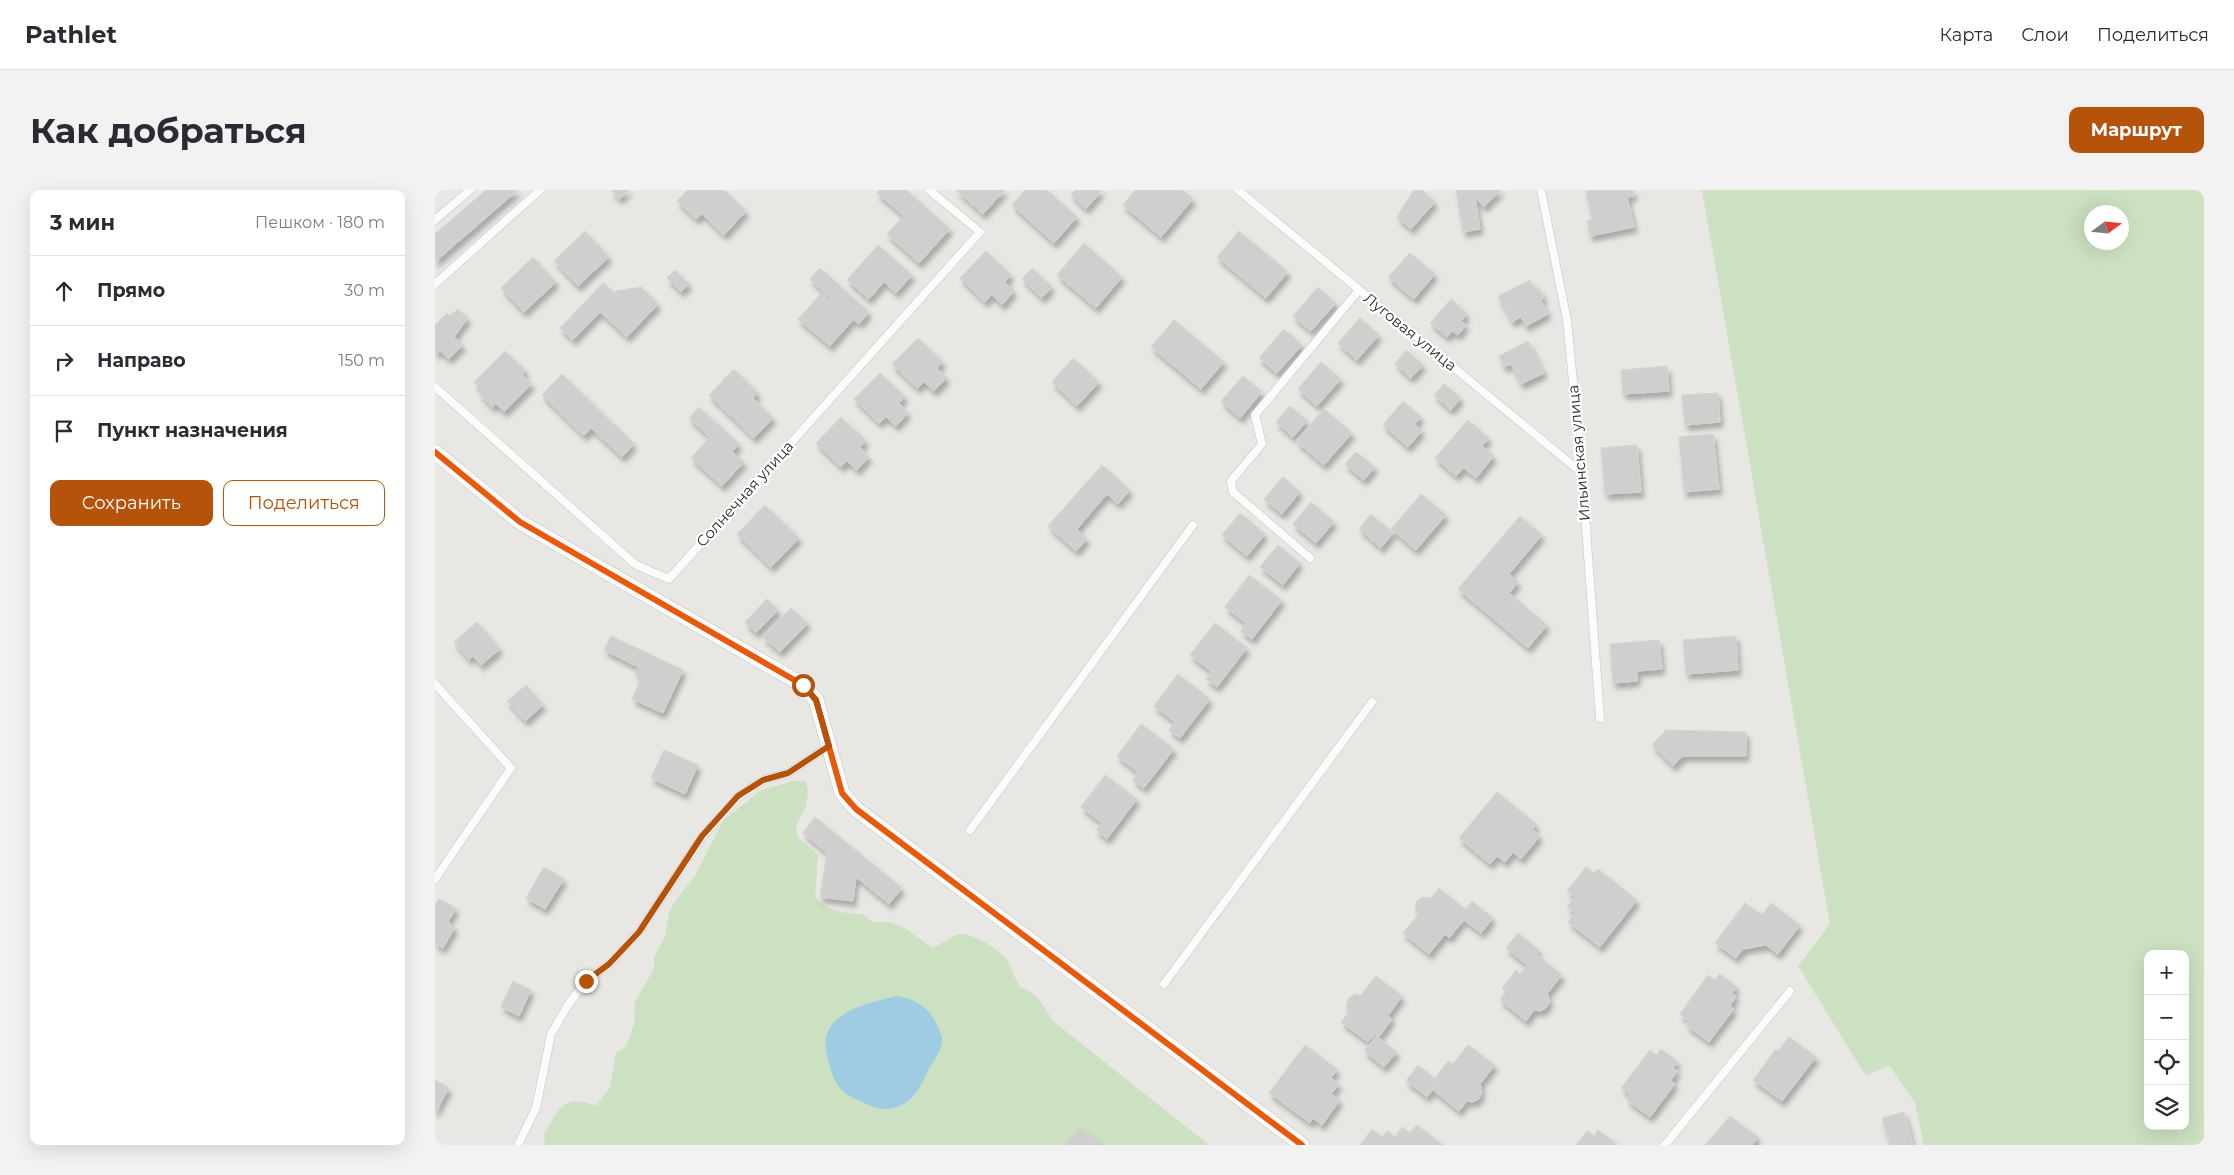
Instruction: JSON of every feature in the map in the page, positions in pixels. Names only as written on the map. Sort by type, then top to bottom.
[{"type":"street","points":[[435,452],[520,522],[803,685],[816,700],[843,793],[856,809],[1302,1145]]},
{"type":"lane","points":[[435,220],[470,190]]},
{"type":"lane","points":[[435,284],[540,190]]},
{"type":"lane","name":"Солнечная улица","points":[[435,387],[637,565],[669,579],[980,232],[929,190]]},
{"type":"lane","name":"Луговая улица","points":[[1238,190],[1582,473]]},
{"type":"lane","name":"Ильинская улица","points":[[1541,190],[1567,320],[1582,473],[1600,718]]},
{"type":"lane","points":[[1310,558],[1233,492],[1231,482],[1262,444],[1255,415],[1359,290]]},
{"type":"lane","points":[[971,830],[1193,525]]},
{"type":"lane","points":[[435,684],[511,768],[435,879]]},
{"type":"lane","points":[[1164,984],[1372,702]]},
{"type":"lane","points":[[518,1145],[535,1108],[551,1034],[568,1005],[586,981],[609,964],[639,932],[702,836],[738,796],[763,780],[788,773],[829,746]]},
{"type":"lane","points":[[1665,1145],[1790,991]]},
{"type":"green space","points":[[1702,190],[2204,190],[2204,1145],[1924,1145],[1915,1103],[1889,1065],[1866,1076],[1798,966],[1830,924]]},
{"type":"green space","points":[[794,781],[806,781],[808,792],[806,806],[796,826],[798,838],[818,855],[815,897],[820,902],[837,911],[863,914],[872,922],[891,922],[905,928],[933,948],[961,934],[972,936],[992,947],[1006,959],[1020,987],[1036,996],[1053,1021],[1209,1145],[545,1145],[544,1134],[554,1117],[564,1106],[576,1101],[596,1106],[610,1087],[616,1052],[626,1047],[634,1024],[635,1002],[654,969],[654,957],[665,937],[669,913],[674,903],[696,874],[723,821],[761,790]]},
{"type":"water","points":[[896,996],[910,999],[927,1010],[935,1021],[942,1040],[938,1054],[917,1092],[907,1102],[895,1108],[880,1109],[853,1098],[840,1088],[832,1073],[826,1037],[830,1027],[845,1013],[866,1004]]},
{"type":"building","points":[[486,190],[518,190],[435,262],[435,234]]},
{"type":"building","points":[[611,190],[629,190],[619,199]]},
{"type":"building","points":[[688,190],[724,190],[746,211],[724,235],[702,214],[696,219],[677,201]]},
{"type":"building","points":[[880,190],[906,190],[950,229],[919,263],[887,234],[904,216],[877,193]]},
{"type":"building","points":[[956,190],[1005,190],[983,214]]},
{"type":"building","points":[[1025,190],[1047,190],[1077,217],[1054,243],[1012,205]]},
{"type":"building","points":[[1075,190],[1102,190],[1086,209],[1071,195]]},
{"type":"building","points":[[1135,190],[1182,190],[1193,199],[1161,237],[1123,205]]},
{"type":"building","points":[[1414,190],[1422,190],[1435,202],[1411,229],[1397,217]]},
{"type":"building","points":[[1456,190],[1501,190],[1484,207],[1475,197],[1480,229],[1463,232]]},
{"type":"building","points":[[1633,190],[1634,196],[1627,197],[1634,227],[1590,236],[1587,221],[1592,220],[1586,191]]},
{"type":"building","points":[[585,231],[609,257],[578,286],[554,261]]},
{"type":"building","points":[[1239,231],[1288,272],[1266,298],[1217,257]]},
{"type":"building","points":[[1084,243],[1122,277],[1096,308],[1057,275]]},
{"type":"building","points":[[878,245],[912,275],[896,293],[884,282],[869,299],[847,280]]},
{"type":"building","points":[[986,251],[1011,275],[1005,282],[1014,291],[1002,305],[992,295],[985,302],[960,278]]},
{"type":"building","points":[[1410,253],[1435,274],[1414,299],[1388,277]]},
{"type":"building","points":[[533,257],[556,282],[524,312],[501,288]]},
{"type":"building","points":[[820,268],[869,312],[859,324],[810,279]]},
{"type":"building","points":[[1032,268],[1052,287],[1042,298],[1022,279]]},
{"type":"building","points":[[675,270],[689,284],[681,292],[667,278]]},
{"type":"building","points":[[1530,280],[1535,290],[1539,288],[1544,298],[1541,300],[1548,314],[1526,326],[1521,317],[1512,322],[1498,296]]},
{"type":"building","points":[[603,283],[614,293],[598,310],[600,312],[573,340],[560,328]]},
{"type":"building","points":[[641,287],[658,304],[627,337],[598,310],[616,291]]},
{"type":"building","points":[[1318,287],[1336,303],[1311,331],[1293,316]]},
{"type":"building","points":[[822,293],[853,320],[830,346],[798,319]]},
{"type":"building","points":[[1451,299],[1467,314],[1461,321],[1466,325],[1458,335],[1452,331],[1447,337],[1430,323]]},
{"type":"building","points":[[458,309],[468,318],[454,337],[463,345],[449,359],[440,351],[435,354],[435,325],[447,313],[450,316]]},
{"type":"building","points":[[1360,318],[1379,335],[1357,360],[1338,343]]},
{"type":"building","points":[[1174,320],[1224,362],[1201,389],[1151,347]]},
{"type":"building","points":[[1284,329],[1302,345],[1277,373],[1259,358]]},
{"type":"building","points":[[918,338],[943,362],[937,368],[947,378],[934,391],[924,382],[917,388],[892,364]]},
{"type":"building","points":[[1528,341],[1544,373],[1521,384],[1511,364],[1504,367],[1499,356]]},
{"type":"building","points":[[1406,350],[1423,365],[1411,378],[1395,364]]},
{"type":"building","points":[[505,351],[526,371],[522,375],[532,384],[504,412],[496,404],[492,407],[479,393],[482,390],[474,382]]},
{"type":"building","points":[[1073,358],[1099,382],[1077,406],[1052,382]]},
{"type":"building","points":[[1321,362],[1341,379],[1317,406],[1298,389]]},
{"type":"building","points":[[1667,366],[1669,391],[1623,394],[1621,370]]},
{"type":"building","points":[[734,369],[758,393],[753,398],[773,418],[754,438],[709,395]]},
{"type":"building","points":[[880,373],[905,397],[899,403],[908,413],[896,426],[886,417],[879,423],[854,399]]},
{"type":"building","points":[[562,374],[634,444],[622,457],[591,428],[584,436],[542,395]]},
{"type":"building","points":[[1243,376],[1262,392],[1240,418],[1221,401]]},
{"type":"building","points":[[1444,384],[1461,398],[1451,410],[1434,395]]},
{"type":"building","points":[[1718,393],[1720,422],[1685,425],[1682,395]]},
{"type":"building","points":[[1403,401],[1421,417],[1415,424],[1422,431],[1408,447],[1383,425]]},
{"type":"building","points":[[1290,406],[1307,421],[1293,437],[1276,422]]},
{"type":"building","points":[[699,407],[739,444],[732,452],[744,462],[722,486],[691,458],[710,437],[689,418]]},
{"type":"building","points":[[1324,409],[1352,433],[1324,465],[1296,441]]},
{"type":"building","points":[[841,417],[866,441],[860,447],[869,457],[857,470],[847,461],[841,467],[816,443]]},
{"type":"building","points":[[1468,420],[1489,438],[1482,446],[1494,456],[1476,478],[1464,468],[1456,476],[1435,458]]},
{"type":"building","points":[[1713,434],[1719,489],[1684,492],[1679,437]]},
{"type":"building","points":[[1637,445],[1641,492],[1605,494],[1601,448]]},
{"type":"building","points":[[1356,452],[1375,467],[1364,480],[1345,464]]},
{"type":"building","points":[[1102,465],[1130,490],[1118,504],[1107,494],[1077,529],[1087,539],[1076,551],[1048,526]]},
{"type":"building","points":[[1283,477],[1300,492],[1282,514],[1264,499]]},
{"type":"building","points":[[1421,494],[1446,515],[1416,550],[1391,529]]},
{"type":"building","points":[[1311,502],[1334,522],[1316,543],[1293,524]]},
{"type":"building","points":[[765,505],[799,538],[771,567],[737,534]]},
{"type":"building","points":[[1240,513],[1265,534],[1247,556],[1222,535]]},
{"type":"building","points":[[1371,514],[1393,533],[1381,548],[1359,529]]},
{"type":"building","points":[[1520,516],[1542,535],[1509,574],[1518,582],[1509,593],[1547,625],[1528,648],[1458,589]]},
{"type":"building","points":[[1278,545],[1300,563],[1283,585],[1260,567]]},
{"type":"building","points":[[1249,575],[1282,600],[1252,639],[1241,631],[1246,623],[1225,607]]},
{"type":"building","points":[[767,599],[778,610],[756,633],[745,622]]},
{"type":"building","points":[[791,608],[808,623],[780,652],[763,637]]},
{"type":"building","points":[[477,622],[500,649],[481,665],[473,656],[469,660],[454,642]]},
{"type":"building","points":[[1215,623],[1247,648],[1217,687],[1206,679],[1212,672],[1190,655]]},
{"type":"building","points":[[611,636],[683,670],[663,713],[632,699],[642,677],[635,673],[638,667],[604,650]]},
{"type":"building","points":[[1736,636],[1738,670],[1686,674],[1683,640]]},
{"type":"building","points":[[1659,640],[1662,669],[1637,671],[1637,681],[1613,683],[1610,644]]},
{"type":"building","points":[[1178,674],[1210,699],[1180,738],[1169,730],[1175,722],[1154,706]]},
{"type":"building","points":[[526,685],[543,705],[525,721],[507,701]]},
{"type":"building","points":[[1141,724],[1174,749],[1144,788],[1133,780],[1138,772],[1117,756]]},
{"type":"building","points":[[1666,730],[1746,732],[1746,756],[1683,756],[1673,766],[1652,745]]},
{"type":"building","points":[[664,750],[698,765],[685,794],[651,778]]},
{"type":"building","points":[[1105,775],[1137,799],[1107,839],[1096,830],[1102,823],[1081,807]]},
{"type":"building","points":[[1497,792],[1536,824],[1533,829],[1540,836],[1521,859],[1513,852],[1505,862],[1497,856],[1490,864],[1459,838]]},
{"type":"building","points":[[815,817],[902,888],[889,904],[856,877],[853,901],[820,897],[827,853],[803,833]]},
{"type":"building","points":[[544,867],[564,879],[545,909],[526,898]]},
{"type":"building","points":[[1586,867],[1594,873],[1598,869],[1637,900],[1600,947],[1568,922],[1575,913],[1567,907],[1575,897],[1567,891]]},
{"type":"building","points":[[1439,888],[1465,909],[1458,917],[1463,921],[1449,938],[1445,934],[1429,954],[1403,933],[1418,915],[1415,907],[1417,901],[1423,897],[1431,898]]},
{"type":"building","points":[[439,899],[456,908],[448,922],[455,927],[443,948],[435,944],[435,905]]},
{"type":"building","points":[[1472,901],[1493,918],[1481,933],[1460,917]]},
{"type":"building","points":[[1745,903],[1762,915],[1771,903],[1800,925],[1778,954],[1766,945],[1743,949],[1736,958],[1715,943]]},
{"type":"building","points":[[1518,933],[1539,950],[1527,965],[1506,948]]},
{"type":"building","points":[[1536,954],[1562,975],[1547,994],[1550,1001],[1546,1008],[1540,1011],[1534,1010],[1526,1021],[1500,1000],[1506,991],[1502,988],[1516,970],[1520,974]]},
{"type":"building","points":[[1720,974],[1737,987],[1732,993],[1736,996],[1730,1006],[1734,1009],[1709,1042],[1686,1025],[1689,1021],[1680,1014],[1708,975],[1715,980]]},
{"type":"building","points":[[1376,976],[1402,996],[1388,1016],[1392,1019],[1379,1037],[1375,1034],[1368,1042],[1341,1022],[1349,1012],[1346,1005],[1349,998],[1355,994],[1361,995]]},
{"type":"building","points":[[513,981],[531,990],[519,1016],[501,1007]]},
{"type":"building","points":[[1376,1036],[1397,1052],[1384,1067],[1364,1051]]},
{"type":"building","points":[[1789,1037],[1816,1057],[1782,1101],[1753,1080],[1776,1049],[1778,1051]]},
{"type":"building","points":[[1305,1045],[1337,1069],[1331,1078],[1339,1084],[1331,1094],[1340,1100],[1322,1125],[1313,1118],[1310,1123],[1269,1093]]},
{"type":"building","points":[[1468,1045],[1495,1065],[1480,1084],[1482,1092],[1479,1099],[1472,1102],[1467,1101],[1459,1111],[1433,1090],[1439,1081],[1435,1078],[1448,1061],[1453,1064]]},
{"type":"building","points":[[1661,1049],[1678,1062],[1673,1068],[1678,1071],[1671,1080],[1675,1084],[1650,1117],[1627,1100],[1630,1095],[1621,1088],[1650,1050],[1656,1055]]},
{"type":"building","points":[[1418,1065],[1439,1082],[1427,1097],[1406,1081]]},
{"type":"building","points":[[435,1080],[449,1088],[435,1113]]},
{"type":"building","points":[[1904,1112],[1913,1145],[1890,1145],[1882,1118]]},
{"type":"building","points":[[1730,1116],[1758,1137],[1752,1145],[1705,1145]]},
{"type":"building","points":[[1417,1125],[1443,1145],[1360,1145],[1372,1129],[1382,1137],[1387,1131],[1395,1137],[1402,1127],[1410,1133]]},
{"type":"building","points":[[1079,1127],[1100,1143],[1098,1145],[1066,1145]]},
{"type":"building","points":[[1598,1130],[1615,1142],[1613,1145],[1576,1145],[1587,1131],[1594,1136]]},
{"type":"cycle path","points":[[435,452],[520,522],[803,685],[816,700],[842,793],[856,809],[1302,1145]]},
{"type":"route","points":[[586,981],[609,964],[639,932],[702,836],[738,796],[763,780],[788,773],[829,746],[816,700],[803,685]]}]
